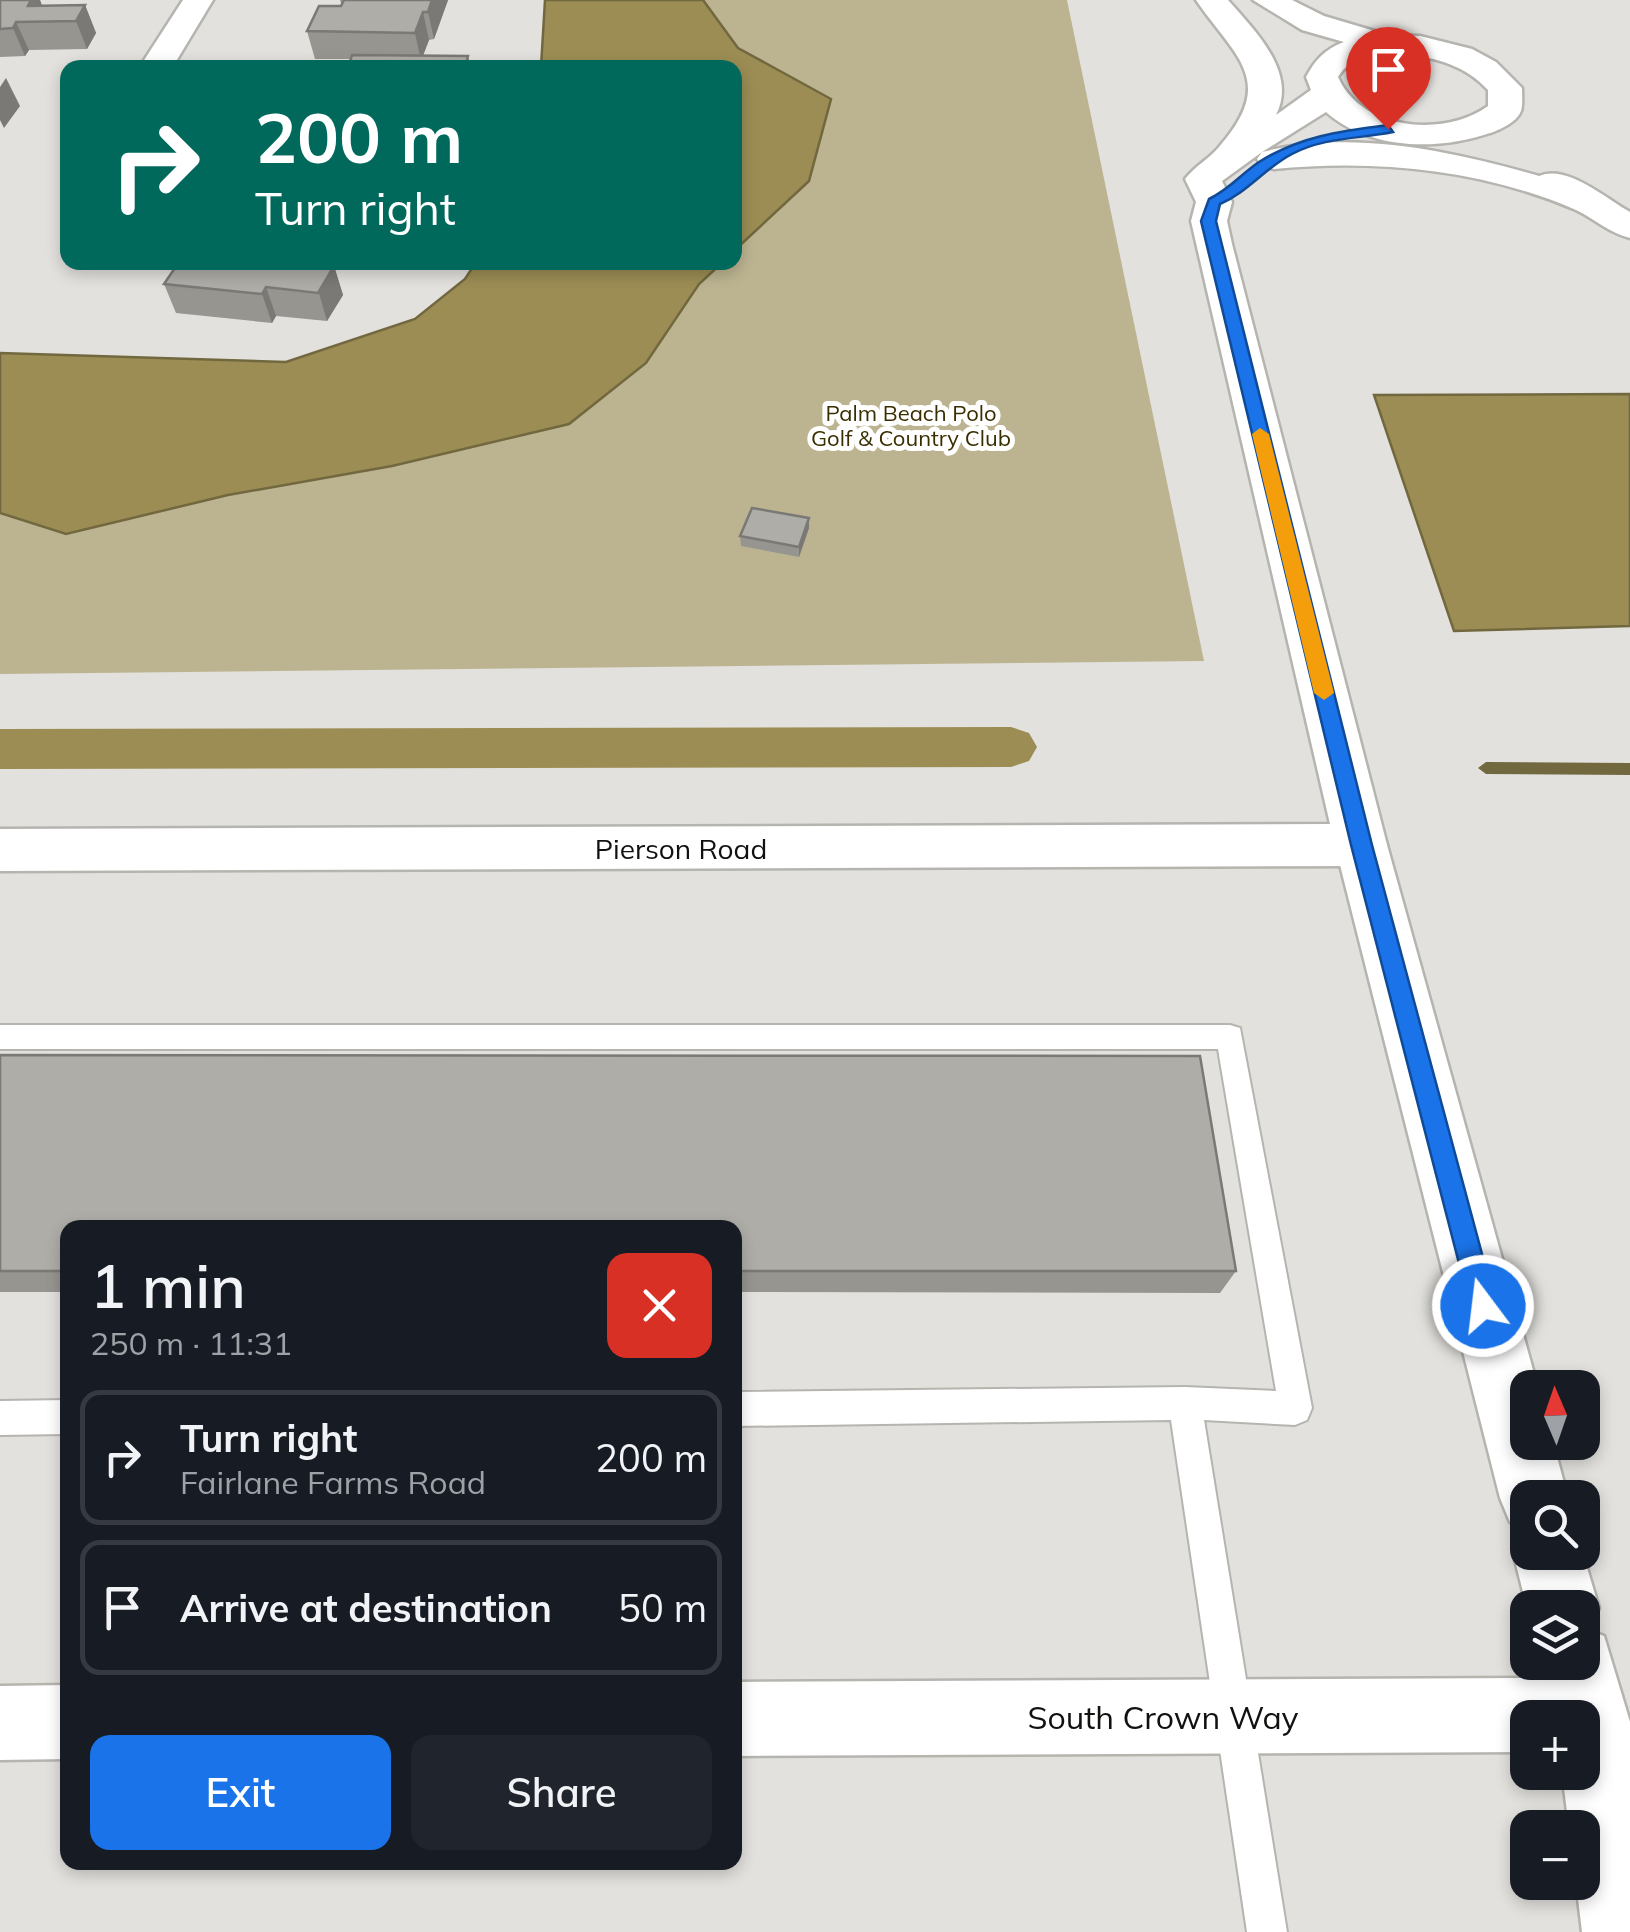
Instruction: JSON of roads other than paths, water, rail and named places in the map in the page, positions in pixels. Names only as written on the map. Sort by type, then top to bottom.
[{"type":"street","points":[[160,60],[198,0]]},
{"type":"street","points":[[1211,0],[1264,66],[1268,81],[1263,117],[1203,179],[1214,202],[1208,221],[1361,845],[1529,1480]]},
{"type":"street","points":[[1227,0],[1293,44],[1358,119],[1388,129],[1435,135],[1500,156],[1630,227]]},
{"type":"street","points":[[1268,0],[1313,24],[1384,44],[1448,52],[1484,68],[1505,88],[1505,110],[1540,148],[1630,205]]},
{"type":"street","points":[[1235,149],[1282,130],[1326,83],[1348,51],[1384,44]]},
{"type":"street","points":[[1435,135],[1484,127],[1505,110]]},
{"type":"street","points":[[1214,202],[1234,193],[1274,159],[1319,138],[1388,129]]},
{"type":"street","points":[[1274,159],[1332,150],[1418,156],[1583,201]]},
{"type":"street","name":"Pierson Road","points":[[0,850],[1361,845]]},
{"type":"street","points":[[1584,1689],[1622,1932]]},
{"type":"street","name":"South Crown Way","points":[[742,1719],[1234,1717],[1584,1689]]},
{"type":"street","points":[[0,1723],[60,1722]]},
{"type":"lane","points":[[0,1037],[1230,1037],[1295,1408],[1185,1403],[742,1409]]},
{"type":"lane","points":[[1185,1403],[1268,1932]]},
{"type":"lane","points":[[0,1418],[60,1418]]},
{"type":"waterway","points":[[0,749],[1011,747]]},
{"type":"waterway","points":[[1486,768],[1630,769]]},
{"type":"park label","name":"Palm Beach Polo Golf & Country Club","points":[[911,426]]}]
